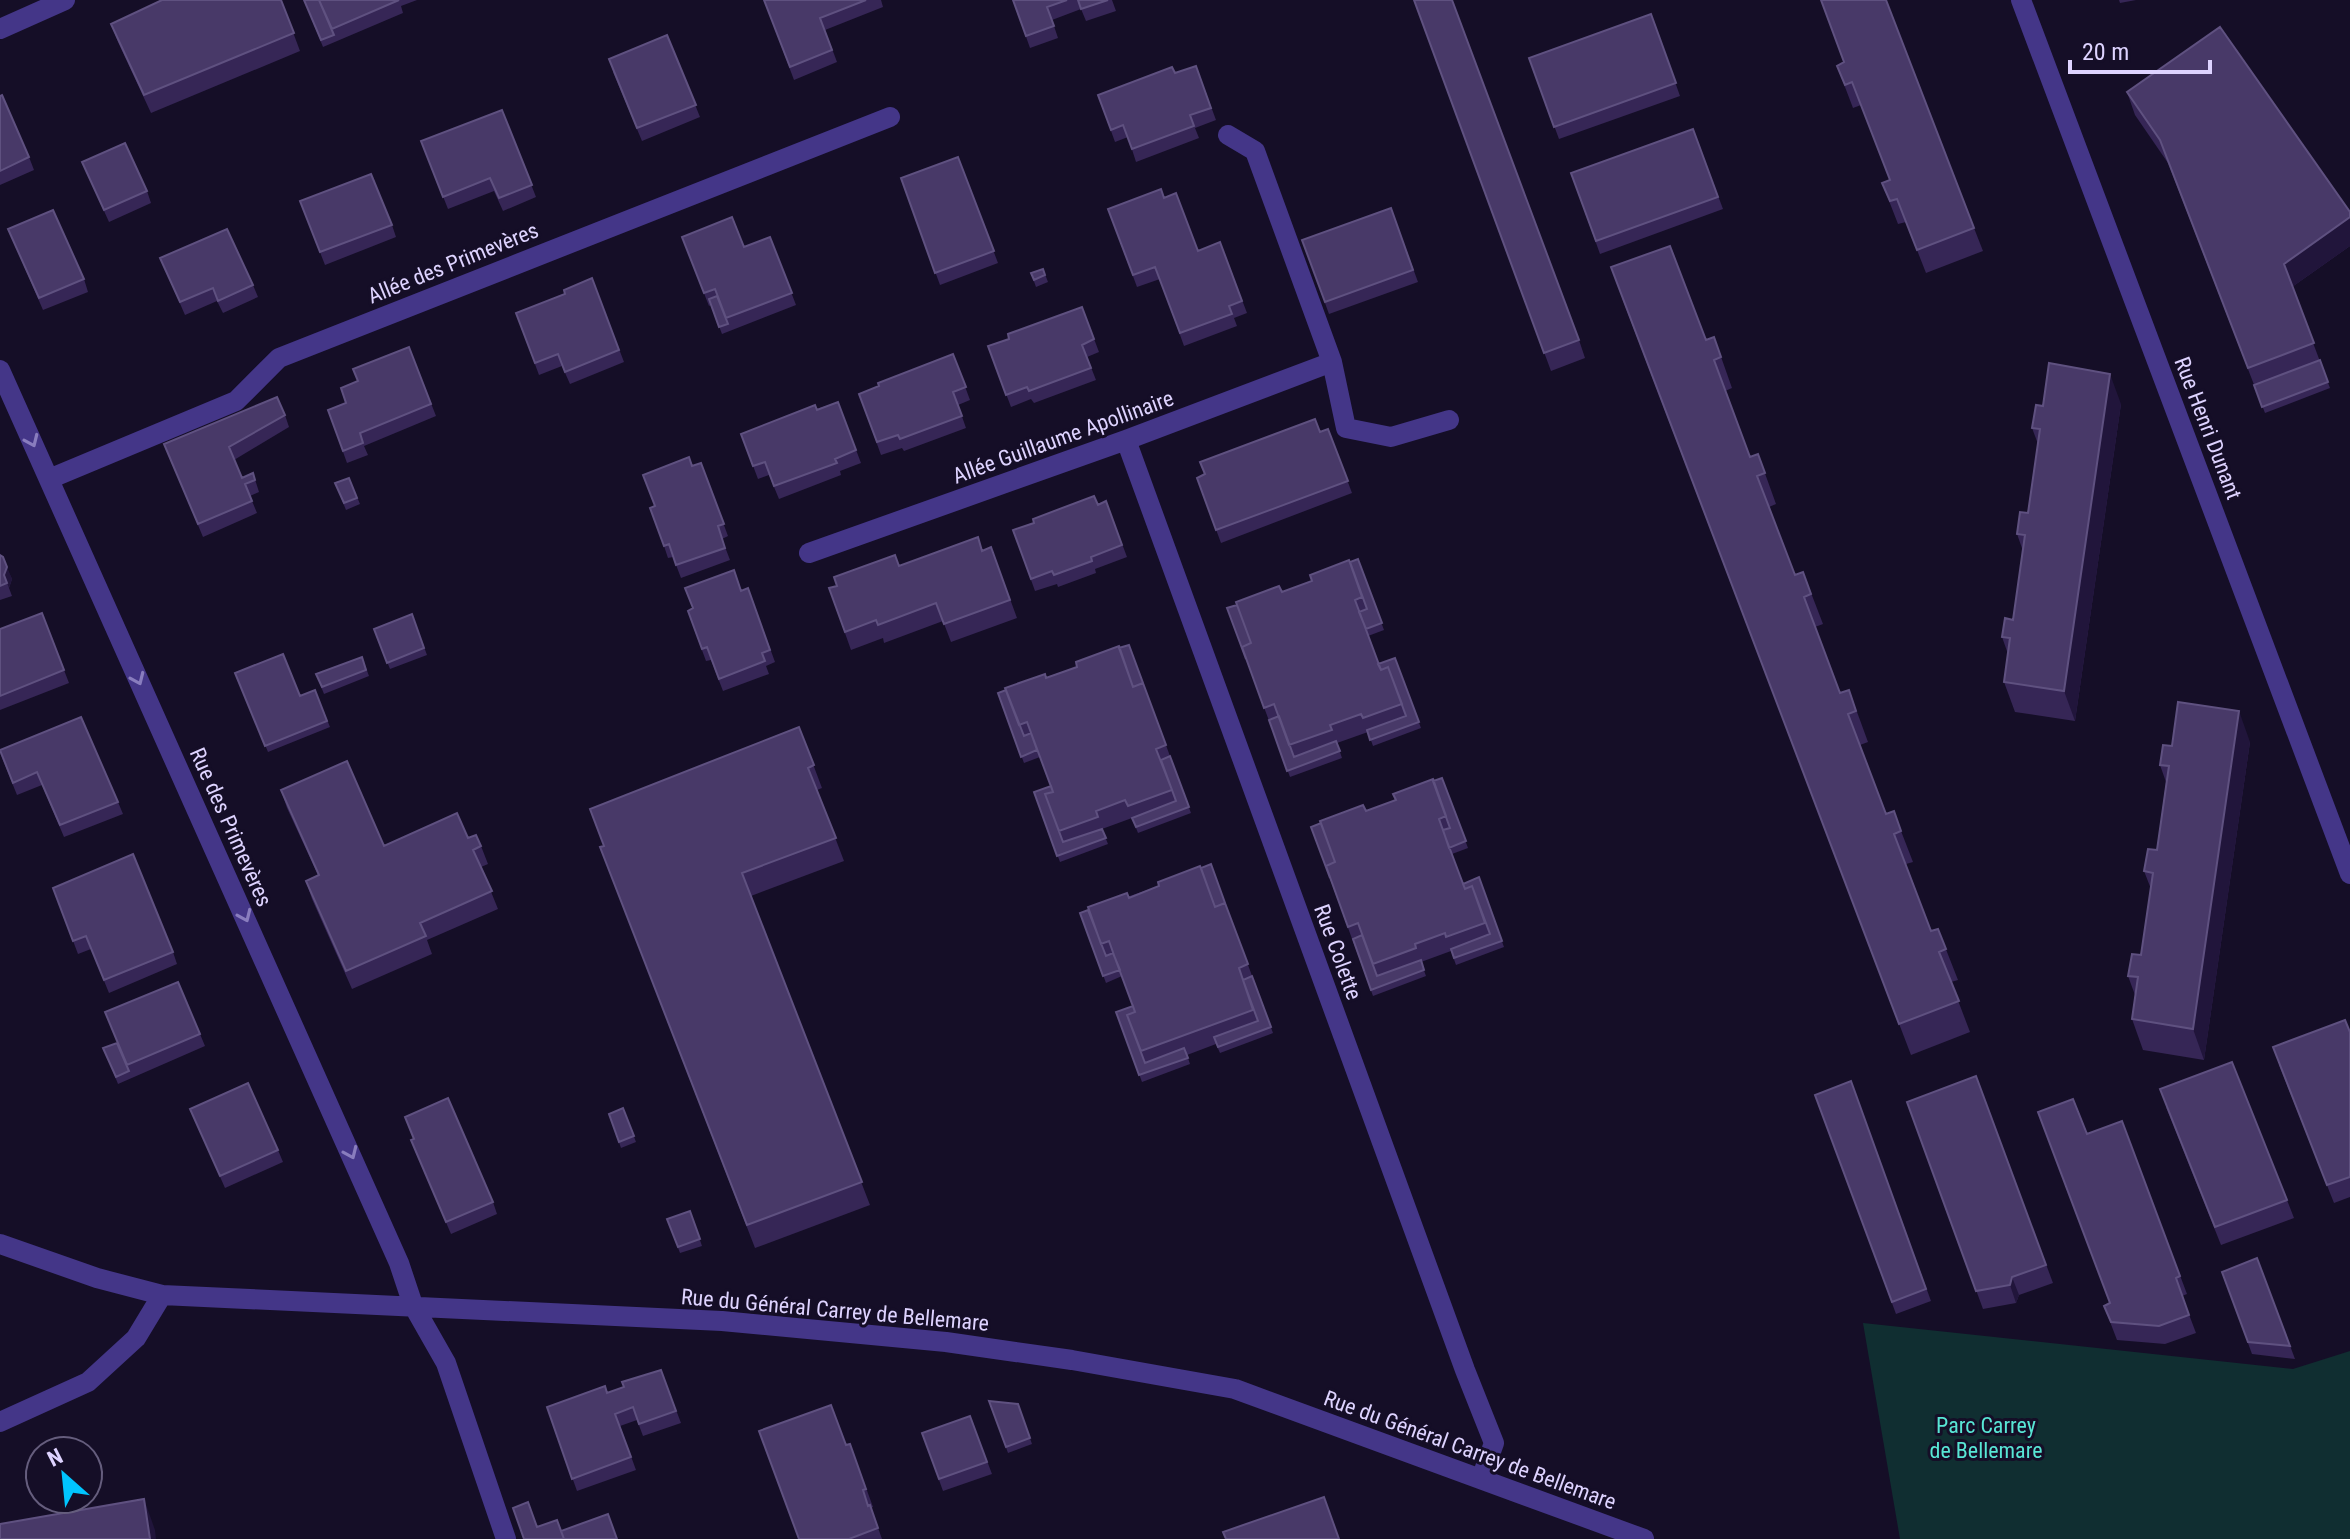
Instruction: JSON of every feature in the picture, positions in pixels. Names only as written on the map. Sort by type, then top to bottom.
[{"type":"street","points":[[0,29],[65,0]]},
{"type":"street","name":"Rue Henri Dunant","points":[[2021,0],[2350,874]]},
{"type":"street","name":"Allée des Primevères","points":[[49,479],[236,401],[279,358],[890,117]]},
{"type":"street","points":[[1228,135],[1255,151],[1332,362],[1346,428],[1391,437],[1449,420]]},
{"type":"street","name":"Allée Guillaume Apollinaire","points":[[809,553],[1126,440],[1332,362]]},
{"type":"street","name":"Rue des Primevères","points":[[0,370],[399,1263],[413,1305],[446,1363],[506,1539]]},
{"type":"street","name":"Rue Colette","points":[[1126,440],[1494,1443],[1481,1479]]},
{"type":"street","name":"Rue du Général Carrey de Bellemare","points":[[0,1244],[97,1278],[162,1295],[722,1321],[946,1342],[1072,1360],[1235,1389],[1644,1539]]},
{"type":"street","points":[[0,1422],[88,1382],[136,1338],[162,1295]]},
{"type":"green space","name":"Parc Carrey de Bellemare","points":[[1863,1323],[2293,1369],[2350,1351],[2350,1539],[1900,1539]]},
{"type":"building","points":[[162,0],[281,0],[294,33],[144,95],[111,24]]},
{"type":"building","points":[[304,0],[319,0],[334,35],[321,40]]},
{"type":"building","points":[[319,0],[399,0],[332,29]]},
{"type":"building","points":[[764,0],[866,0],[820,18],[832,50],[790,67]]},
{"type":"building","points":[[1013,0],[1067,0],[1047,7],[1054,26],[1026,36]]},
{"type":"building","points":[[1078,0],[1108,0],[1081,9]]},
{"type":"building","points":[[1414,0],[1452,0],[1579,340],[1544,353]]},
{"type":"building","points":[[1821,0],[1886,0],[1974,228],[1917,250],[1897,199],[1890,201],[1882,183],[1890,180],[1852,82],[1845,85],[1837,66],[1844,62]]},
{"type":"building","points":[[1651,14],[1676,83],[1554,127],[1529,58]]},
{"type":"building","points":[[2220,27],[2350,212],[2350,217],[2284,264],[2314,343],[2248,368],[2160,140],[2127,92]]},
{"type":"building","points":[[667,35],[696,105],[637,128],[609,59]]},
{"type":"building","points":[[1196,66],[1211,108],[1190,115],[1194,126],[1132,149],[1123,125],[1111,130],[1098,95],[1172,67],[1175,73]]},
{"type":"building","points":[[0,96],[29,157],[0,171]]},
{"type":"building","points":[[502,110],[532,185],[499,198],[490,178],[443,197],[421,141]]},
{"type":"building","points":[[1693,129],[1718,197],[1596,241],[1571,173]]},
{"type":"building","points":[[125,143],[147,191],[104,210],[82,162]]},
{"type":"building","points":[[958,157],[994,251],[935,273],[901,178]]},
{"type":"building","points":[[371,174],[392,225],[320,252],[300,201]]},
{"type":"building","points":[[1161,189],[1164,198],[1176,193],[1198,251],[1220,242],[1242,301],[1229,306],[1232,314],[1180,333],[1155,267],[1133,275],[1108,209]]},
{"type":"building","points":[[1391,208],[1413,270],[1325,302],[1302,240]]},
{"type":"building","points":[[53,210],[84,279],[39,298],[8,229]]},
{"type":"building","points":[[732,217],[744,247],[770,237],[792,293],[726,318],[715,289],[704,293],[682,237]]},
{"type":"building","points":[[227,229],[253,285],[218,301],[213,288],[180,302],[160,258]]},
{"type":"building","points":[[1670,246],[1706,340],[1714,337],[1721,357],[1714,360],[1750,457],[1758,454],[1765,473],[1757,476],[1795,575],[1803,572],[1811,594],[1804,597],[1840,693],[1849,690],[1856,711],[1848,714],[1886,814],[1894,811],[1901,831],[1894,834],[1931,931],[1938,929],[1946,949],[1939,952],[1959,1001],[1899,1024],[1611,267]]},
{"type":"building","points":[[1043,269],[1045,275],[1034,280],[1031,273]]},
{"type":"building","points":[[592,278],[619,350],[565,372],[558,354],[535,363],[516,313],[565,294],[564,290]]},
{"type":"building","points":[[717,296],[728,324],[719,327],[709,299]]},
{"type":"building","points":[[1082,307],[1094,339],[1082,345],[1091,368],[1029,391],[1027,387],[1006,395],[988,346],[1009,339],[1008,334]]},
{"type":"building","points":[[409,347],[431,404],[360,433],[363,443],[343,451],[328,410],[346,403],[341,388],[358,381],[353,369]]},
{"type":"building","points":[[953,354],[966,387],[953,392],[962,416],[900,439],[898,435],[877,442],[859,394],[879,386],[878,383]]},
{"type":"building","points":[[2320,360],[2328,382],[2262,407],[2254,385]]},
{"type":"building","points":[[2049,363],[2110,374],[2064,691],[2004,682],[2010,638],[2002,637],[2005,618],[2013,620],[2025,535],[2017,534],[2020,512],[2028,513],[2040,429],[2032,428],[2036,405],[2043,406]]},
{"type":"building","points":[[277,397],[285,415],[229,447],[242,478],[253,473],[255,480],[245,484],[252,501],[198,524],[164,444]]},
{"type":"building","points":[[838,402],[856,450],[835,459],[837,463],[774,486],[765,462],[753,466],[741,434],[815,405],[817,410]]},
{"type":"building","points":[[1315,419],[1320,432],[1328,429],[1348,481],[1216,530],[1197,478],[1205,474],[1200,462]]},
{"type":"building","points":[[689,457],[692,466],[701,463],[724,524],[718,526],[725,548],[676,565],[669,544],[664,546],[650,508],[655,506],[643,475]]},
{"type":"building","points":[[349,478],[357,498],[344,503],[335,483]]},
{"type":"building","points":[[1094,496],[1098,505],[1106,501],[1122,545],[1091,557],[1092,561],[1054,575],[1052,571],[1031,579],[1013,530],[1034,523],[1033,519]]},
{"type":"building","points":[[978,537],[982,551],[991,547],[1010,600],[944,624],[936,603],[878,625],[876,620],[845,632],[829,588],[837,586],[834,577],[895,555],[899,566]]},
{"type":"building","points":[[0,555],[7,567],[4,575],[7,583],[0,586]]},
{"type":"building","points":[[1358,559],[1382,623],[1366,629],[1359,612],[1367,609],[1350,562]]},
{"type":"building","points":[[1349,560],[1362,597],[1355,600],[1381,670],[1388,667],[1402,704],[1363,718],[1361,714],[1330,725],[1332,730],[1289,745],[1274,704],[1264,708],[1242,647],[1251,643],[1236,602],[1279,586],[1282,592],[1312,581],[1310,575]]},
{"type":"building","points":[[734,570],[741,591],[748,588],[770,650],[762,653],[765,661],[719,679],[707,647],[702,649],[688,611],[693,608],[685,588]]},
{"type":"building","points":[[1237,605],[1251,643],[1242,647],[1246,659],[1227,608]]},
{"type":"building","points":[[42,613],[64,670],[0,696],[0,629]]},
{"type":"building","points":[[412,614],[424,648],[387,663],[374,629]]},
{"type":"building","points":[[1129,645],[1143,683],[1133,687],[1119,648]]},
{"type":"building","points":[[1119,646],[1133,687],[1143,683],[1166,745],[1156,749],[1172,790],[1128,806],[1125,800],[1096,811],[1098,817],[1059,831],[1045,794],[1053,792],[1027,722],[1019,725],[1005,688],[1077,667],[1076,662]]},
{"type":"building","points":[[283,654],[300,696],[315,690],[327,721],[265,746],[235,673]]},
{"type":"building","points":[[362,657],[366,670],[322,687],[316,674]]},
{"type":"building","points":[[1395,658],[1419,722],[1370,740],[1367,730],[1406,716],[1388,667],[1381,670],[1378,664]]},
{"type":"building","points":[[1006,690],[1024,736],[1031,733],[1037,750],[1021,757],[998,693]]},
{"type":"building","points":[[2178,702],[2239,711],[2193,1029],[2132,1019],[2138,977],[2128,976],[2132,954],[2141,955],[2153,873],[2144,871],[2148,849],[2157,850],[2169,766],[2160,765],[2163,745],[2172,746]]},
{"type":"building","points":[[1279,716],[1294,757],[1336,741],[1340,751],[1287,771],[1269,720]]},
{"type":"building","points":[[81,717],[118,802],[60,825],[37,772],[13,783],[0,750]]},
{"type":"building","points":[[799,727],[814,765],[808,768],[836,838],[742,873],[862,1182],[747,1225],[600,847],[604,846],[590,809]]},
{"type":"building","points":[[1170,756],[1189,807],[1136,827],[1132,818],[1176,801],[1161,760]]},
{"type":"building","points":[[347,761],[384,846],[457,813],[468,838],[476,835],[481,846],[473,850],[492,891],[420,923],[426,936],[346,971],[306,881],[319,875],[281,790]]},
{"type":"building","points":[[1442,778],[1466,841],[1449,848],[1443,830],[1450,828],[1433,781]]},
{"type":"building","points":[[1433,779],[1446,816],[1439,819],[1445,836],[1465,889],[1472,886],[1485,923],[1446,937],[1445,933],[1373,964],[1358,923],[1348,927],[1326,866],[1335,862],[1320,821],[1363,805],[1366,811],[1396,800],[1393,794]]},
{"type":"building","points":[[1051,786],[1053,792],[1045,794],[1063,842],[1102,829],[1106,838],[1057,856],[1034,792]]},
{"type":"building","points":[[1321,823],[1335,862],[1326,866],[1330,878],[1311,827]]},
{"type":"building","points":[[133,854],[173,952],[104,980],[86,936],[73,941],[53,888]]},
{"type":"building","points":[[1211,864],[1225,903],[1215,907],[1201,868]]},
{"type":"building","points":[[1200,866],[1215,907],[1225,903],[1248,964],[1239,968],[1253,1010],[1141,1051],[1127,1015],[1135,1012],[1109,941],[1101,944],[1088,907],[1127,893],[1129,898],[1159,886],[1158,882]]},
{"type":"building","points":[[1479,877],[1502,941],[1454,958],[1451,949],[1490,934],[1472,886],[1465,889],[1463,884]]},
{"type":"building","points":[[1088,910],[1106,956],[1113,953],[1120,970],[1103,976],[1080,913]]},
{"type":"building","points":[[1362,935],[1377,976],[1421,960],[1424,970],[1371,990],[1353,939]]},
{"type":"building","points":[[1252,976],[1271,1027],[1218,1047],[1214,1037],[1258,1021],[1243,980]]},
{"type":"building","points":[[178,982],[200,1034],[127,1065],[105,1012]]},
{"type":"building","points":[[1133,1006],[1135,1012],[1127,1015],[1145,1063],[1184,1048],[1188,1058],[1139,1075],[1116,1012]]},
{"type":"building","points":[[2345,1020],[2350,1032],[2350,1177],[2327,1185],[2273,1047]]},
{"type":"building","points":[[117,1043],[129,1071],[116,1077],[103,1048]]},
{"type":"building","points":[[2232,1062],[2287,1200],[2215,1227],[2160,1089]]},
{"type":"building","points":[[1976,1076],[2046,1265],[2012,1277],[2010,1285],[1976,1291],[1907,1102]]},
{"type":"building","points":[[1851,1081],[1926,1289],[1892,1302],[1815,1095]]},
{"type":"building","points":[[248,1083],[278,1150],[220,1176],[190,1109]]},
{"type":"building","points":[[448,1098],[493,1202],[446,1222],[411,1140],[414,1139],[405,1117]]},
{"type":"building","points":[[2073,1099],[2087,1134],[2122,1121],[2180,1276],[2176,1278],[2189,1315],[2159,1326],[2111,1322],[2104,1306],[2110,1303],[2038,1112]]},
{"type":"building","points":[[623,1108],[634,1136],[619,1142],[609,1114]]},
{"type":"building","points":[[690,1211],[700,1239],[678,1247],[667,1219]]},
{"type":"building","points":[[2257,1258],[2290,1346],[2248,1342],[2222,1272]]},
{"type":"building","points":[[661,1370],[676,1411],[639,1424],[633,1407],[615,1414],[631,1457],[572,1479],[547,1407],[605,1386],[607,1393],[624,1387],[622,1382]]},
{"type":"building","points":[[989,1401],[1018,1404],[1030,1438],[1006,1447]]},
{"type":"building","points":[[831,1405],[846,1445],[850,1444],[866,1489],[863,1490],[868,1506],[878,1528],[849,1539],[799,1539],[759,1431]]},
{"type":"building","points":[[970,1416],[987,1462],[939,1479],[922,1433]]},
{"type":"building","points":[[1324,1497],[1339,1539],[1226,1539],[1223,1532]]},
{"type":"building","points":[[144,1499],[150,1539],[0,1539],[0,1524],[52,1515],[104,1515],[104,1506]]},
{"type":"building","points":[[528,1502],[537,1527],[557,1520],[564,1539],[524,1539],[513,1508]]},
{"type":"building","points":[[608,1514],[617,1539],[564,1539],[561,1531]]}]
